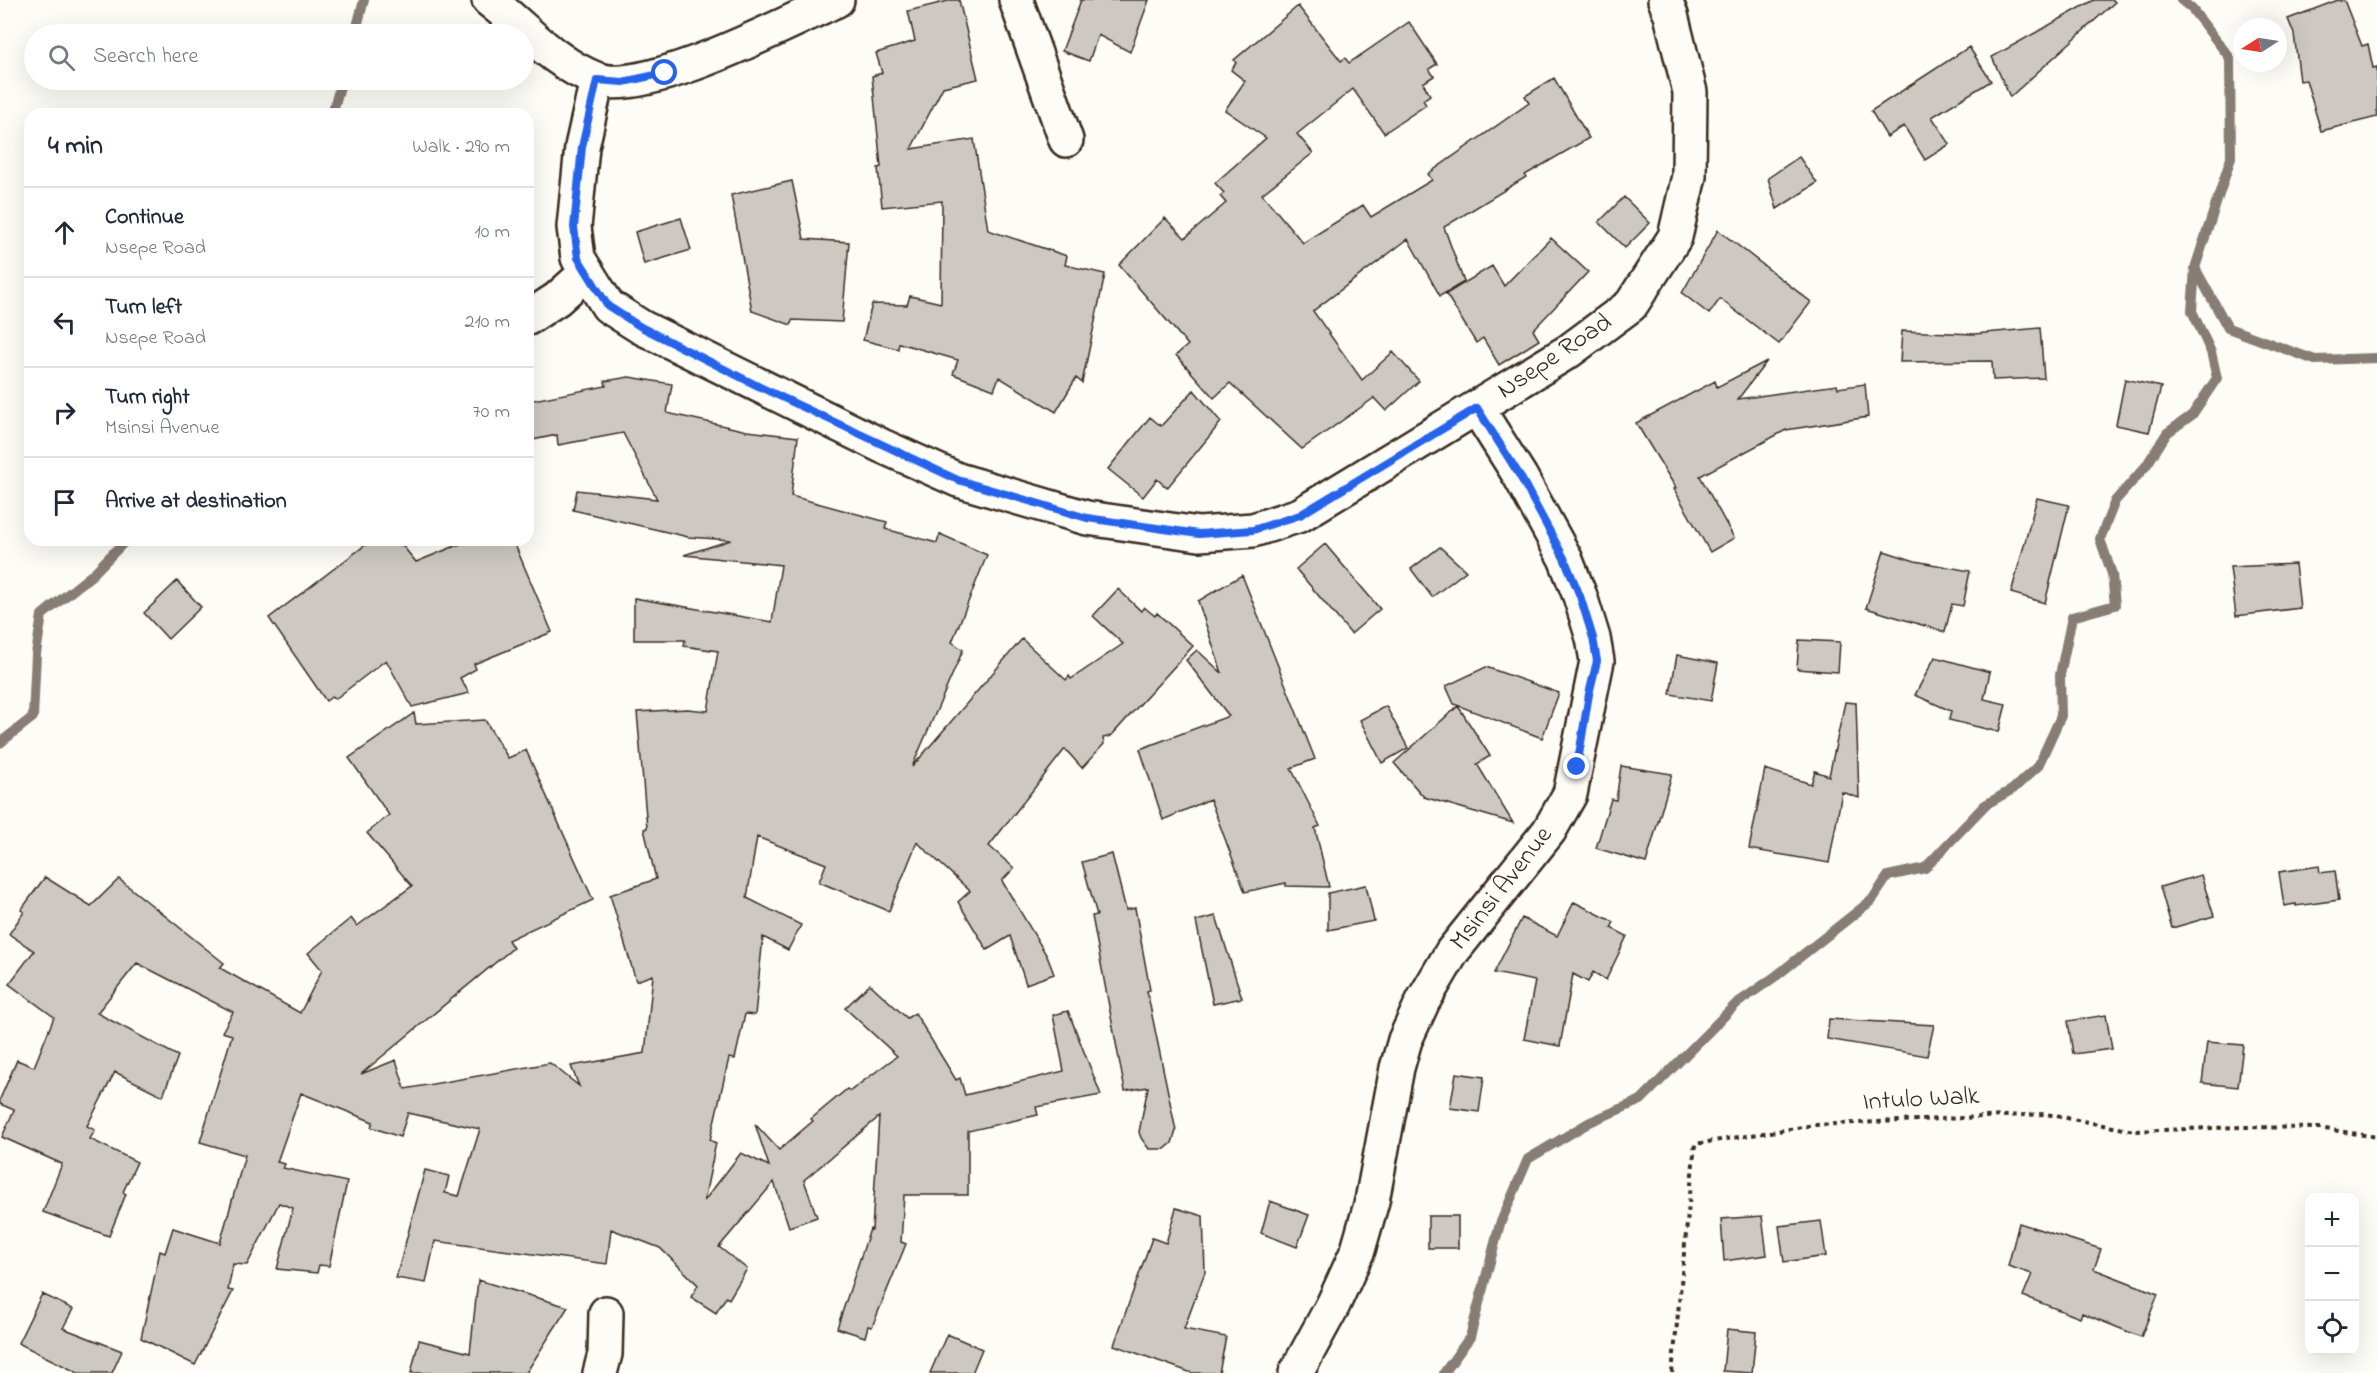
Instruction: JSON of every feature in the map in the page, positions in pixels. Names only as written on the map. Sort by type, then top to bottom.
[{"type":"street","points":[[489,0],[519,24]]},
{"type":"street","points":[[534,36],[567,63],[597,80],[623,82],[665,73],[730,48],[837,0]]},
{"type":"street","points":[[1016,0],[1066,140]]},
{"type":"street","name":"Nsepe Road","points":[[597,80],[582,147],[574,227],[578,258],[608,306],[641,327],[780,397],[958,480],[1087,518],[1199,534],[1253,530],[1300,515],[1569,351],[1631,305],[1675,237],[1689,176],[1690,92],[1671,15],[1665,0]]},
{"type":"street","points":[[534,314],[557,299],[586,273]]},
{"type":"street","name":"Msinsi Avenue","points":[[1296,1373],[1333,1305],[1359,1250],[1372,1201],[1397,1068],[1405,1040],[1423,1001],[1452,952],[1549,831],[1570,794],[1597,661],[1593,638],[1580,596],[1564,558],[1520,476],[1477,408]]},
{"type":"street","points":[[600,1373],[605,1354],[606,1313]]},
{"type":"path","name":"Intulo Walk","points":[[1672,1373],[1695,1144],[1815,1125],[2046,1114],[2134,1131],[2240,1126],[2319,1128],[2377,1137]]},
{"type":"building","points":[[959,0],[978,79],[943,87],[911,149],[974,139],[988,230],[1067,256],[1065,265],[1105,274],[1082,383],[1076,378],[1056,412],[999,377],[994,390],[953,374],[958,360],[899,343],[898,349],[863,340],[872,304],[907,305],[910,296],[941,303],[942,201],[882,207],[878,168],[881,167],[872,76],[882,73],[876,53],[915,41],[908,11]]},
{"type":"building","points":[[1081,0],[1149,0],[1130,52],[1098,35],[1089,61],[1062,51]]},
{"type":"building","points":[[2094,0],[2113,0],[2115,2],[2010,97],[1992,57]]},
{"type":"building","points":[[2338,0],[2344,0],[2362,46],[2368,44],[2373,68],[2377,67],[2377,117],[2321,131],[2306,80],[2300,81],[2294,34],[2288,19]]},
{"type":"building","points":[[1298,6],[1341,61],[1345,58],[1349,63],[1409,22],[1437,64],[1429,69],[1434,76],[1423,83],[1430,95],[1423,100],[1426,105],[1384,133],[1353,89],[1297,134],[1313,153],[1262,194],[1303,243],[1363,205],[1371,217],[1432,180],[1428,174],[1529,103],[1525,96],[1554,78],[1589,138],[1525,175],[1526,177],[1444,227],[1464,282],[1440,296],[1408,239],[1313,311],[1362,380],[1393,352],[1419,381],[1386,411],[1374,398],[1302,449],[1230,383],[1214,398],[1176,355],[1188,345],[1119,265],[1165,218],[1185,238],[1226,203],[1220,196],[1224,193],[1215,183],[1266,138],[1225,110],[1245,81],[1231,70],[1236,63],[1234,60]]},
{"type":"building","points":[[1969,47],[1991,81],[1932,117],[1950,144],[1925,160],[1904,126],[1887,137],[1871,111]]},
{"type":"building","points":[[1799,157],[1817,183],[1777,209],[1768,178]]},
{"type":"building","points":[[792,181],[804,239],[849,242],[842,322],[792,320],[791,325],[752,311],[731,195]]},
{"type":"building","points":[[1624,197],[1650,223],[1625,248],[1599,222]]},
{"type":"building","points":[[681,218],[691,250],[644,264],[635,232]]},
{"type":"building","points":[[1718,230],[1811,302],[1779,344],[1720,299],[1709,314],[1682,293]]},
{"type":"building","points":[[1551,238],[1588,272],[1533,330],[1539,340],[1499,365],[1483,338],[1476,343],[1446,294],[1492,266],[1504,286]]},
{"type":"building","points":[[2040,328],[2044,378],[1993,380],[1992,361],[1900,362],[1902,331],[1974,334]]},
{"type":"building","points":[[1767,361],[1738,399],[1837,385],[1838,388],[1865,384],[1868,417],[1786,430],[1700,476],[1734,538],[1710,552],[1674,489],[1676,488],[1636,423],[1715,381],[1717,387]]},
{"type":"building","points":[[629,377],[672,384],[667,413],[747,431],[798,437],[791,496],[887,522],[885,529],[937,543],[940,534],[987,555],[952,642],[963,650],[912,767],[1022,639],[1066,680],[1069,676],[1071,679],[1123,644],[1093,616],[1118,589],[1141,611],[1144,607],[1155,616],[1157,613],[1193,646],[1111,736],[1103,738],[1104,744],[1082,768],[1065,749],[989,846],[1014,868],[1002,881],[1047,956],[1054,974],[1026,984],[1010,936],[987,950],[958,902],[970,891],[917,842],[889,911],[819,882],[826,864],[757,837],[747,898],[801,925],[788,950],[763,937],[755,1015],[745,1014],[735,1059],[729,1058],[710,1140],[716,1143],[704,1201],[741,1153],[769,1166],[755,1124],[779,1150],[847,1089],[850,1091],[897,1056],[845,1008],[870,984],[907,1018],[915,1013],[956,1080],[960,1078],[965,1095],[1064,1071],[1053,1015],[1068,1011],[1101,1095],[1036,1107],[1038,1115],[968,1131],[968,1195],[904,1195],[901,1242],[906,1244],[872,1327],[868,1326],[865,1337],[837,1328],[870,1229],[872,1230],[879,1117],[804,1180],[817,1217],[789,1227],[774,1182],[719,1247],[747,1269],[729,1299],[726,1297],[716,1313],[691,1297],[698,1285],[660,1248],[611,1229],[607,1264],[435,1241],[426,1283],[396,1278],[425,1170],[449,1176],[445,1193],[459,1196],[480,1129],[408,1113],[400,1137],[371,1127],[373,1122],[301,1093],[277,1162],[285,1164],[283,1168],[347,1182],[329,1266],[319,1265],[317,1273],[277,1269],[293,1208],[279,1203],[247,1265],[233,1264],[228,1290],[233,1291],[195,1365],[141,1338],[160,1251],[165,1253],[173,1228],[220,1243],[245,1155],[200,1142],[232,1035],[222,1032],[233,1012],[137,963],[97,1013],[178,1056],[163,1096],[115,1072],[87,1126],[95,1130],[90,1139],[137,1162],[123,1192],[126,1194],[109,1236],[43,1212],[62,1164],[2,1137],[14,1110],[0,1104],[0,1099],[17,1060],[34,1067],[54,1017],[9,984],[34,951],[9,934],[24,912],[21,910],[45,877],[91,906],[119,879],[224,963],[220,968],[300,1013],[322,970],[308,953],[351,918],[357,926],[412,886],[367,833],[389,815],[349,758],[414,713],[416,724],[485,720],[508,758],[526,750],[593,900],[508,940],[513,948],[361,1074],[396,1060],[405,1089],[550,1063],[579,1086],[571,1066],[645,1053],[653,975],[636,981],[610,895],[656,879],[644,829],[647,828],[637,712],[687,709],[708,711],[718,651],[684,646],[685,640],[634,640],[634,598],[772,622],[781,565],[684,555],[731,540],[688,537],[573,510],[577,490],[657,499],[623,433],[558,445],[557,435],[534,440],[534,400],[606,386],[605,381]]},
{"type":"building","points":[[2125,379],[2161,387],[2149,432],[2116,425]]},
{"type":"building","points":[[1194,390],[1221,422],[1167,488],[1157,479],[1143,497],[1108,469],[1150,417],[1161,426]]},
{"type":"building","points":[[2037,498],[2069,505],[2045,603],[2011,593]]},
{"type":"building","points":[[1325,544],[1380,609],[1351,634],[1296,569]]},
{"type":"building","points":[[364,546],[403,546],[416,562],[455,546],[516,546],[552,632],[474,664],[476,669],[460,678],[469,693],[412,707],[386,660],[335,699],[333,696],[326,701],[269,618]]},
{"type":"building","points":[[1440,547],[1466,571],[1432,597],[1411,569]]},
{"type":"building","points":[[1884,551],[1915,561],[1970,571],[1963,606],[1952,604],[1945,632],[1866,608]]},
{"type":"building","points":[[2295,564],[2300,608],[2236,616],[2230,567]]},
{"type":"building","points":[[1242,575],[1315,759],[1291,768],[1320,826],[1315,828],[1329,887],[1286,886],[1286,883],[1245,892],[1210,799],[1163,820],[1140,749],[1229,716],[1186,660],[1197,650],[1222,673],[1198,601]]},
{"type":"building","points":[[177,581],[201,607],[168,639],[144,613]]},
{"type":"building","points":[[1799,640],[1840,642],[1838,672],[1797,669]]},
{"type":"building","points":[[1677,655],[1718,663],[1711,701],[1670,694]]},
{"type":"building","points":[[1935,657],[1990,672],[1984,699],[2006,704],[1999,732],[1949,720],[1951,711],[1915,695]]},
{"type":"building","points":[[1486,667],[1559,693],[1542,738],[1454,704],[1446,686]]},
{"type":"building","points":[[1845,702],[1856,703],[1859,798],[1842,792],[1829,863],[1749,849],[1765,769],[1811,784],[1815,771],[1829,776]]},
{"type":"building","points":[[1386,706],[1408,748],[1382,763],[1360,720]]},
{"type":"building","points":[[1458,706],[1490,756],[1477,764],[1513,823],[1424,797],[1394,763]]},
{"type":"building","points":[[1621,766],[1672,774],[1646,863],[1596,848],[1611,799],[1616,800]]},
{"type":"building","points":[[1112,854],[1126,910],[1135,908],[1150,990],[1147,991],[1176,1131],[1172,1143],[1165,1149],[1149,1149],[1139,1132],[1148,1087],[1125,1091],[1092,916],[1097,915],[1082,862]]},
{"type":"building","points":[[2319,866],[2320,873],[2335,871],[2339,900],[2284,906],[2279,872]]},
{"type":"building","points":[[2201,875],[2214,916],[2172,928],[2160,887]]},
{"type":"building","points":[[1366,885],[1374,921],[1328,930],[1328,893]]},
{"type":"building","points":[[1574,902],[1614,922],[1611,928],[1627,936],[1606,980],[1593,972],[1588,982],[1573,974],[1560,1046],[1524,1039],[1535,981],[1494,973],[1522,918],[1557,936]]},
{"type":"building","points":[[1216,916],[1242,998],[1213,1004],[1196,921]]},
{"type":"building","points":[[2106,1015],[2112,1049],[2073,1054],[2068,1021]]},
{"type":"building","points":[[1829,1019],[1934,1025],[1927,1056],[1827,1039]]},
{"type":"building","points":[[2207,1042],[2243,1045],[2238,1087],[2202,1083]]},
{"type":"building","points":[[1456,1073],[1484,1077],[1479,1112],[1450,1108]]},
{"type":"building","points":[[1270,1201],[1309,1215],[1297,1247],[1261,1233]]},
{"type":"building","points":[[1176,1208],[1203,1216],[1205,1272],[1184,1329],[1226,1337],[1219,1373],[1192,1373],[1114,1345],[1152,1238],[1166,1243]]},
{"type":"building","points":[[1428,1216],[1458,1216],[1458,1248],[1428,1248]]},
{"type":"building","points":[[1762,1216],[1767,1255],[1724,1261],[1721,1219]]},
{"type":"building","points":[[1821,1221],[1826,1256],[1784,1262],[1779,1226]]},
{"type":"building","points":[[2019,1223],[2101,1249],[2094,1269],[2158,1294],[2141,1337],[2082,1313],[2080,1318],[2023,1296],[2032,1274],[2008,1266]]},
{"type":"building","points":[[478,1280],[568,1307],[526,1373],[411,1373],[419,1340],[470,1353]]},
{"type":"building","points":[[42,1294],[73,1309],[63,1328],[122,1351],[112,1373],[78,1373],[18,1343]]},
{"type":"building","points":[[1727,1329],[1756,1332],[1752,1373],[1723,1371]]},
{"type":"building","points":[[947,1334],[982,1349],[972,1373],[930,1373]]},
{"type":"waterway","points":[[358,24],[364,0]]},
{"type":"waterway","points":[[2181,0],[2192,9],[2230,58],[2231,158],[2195,268],[2228,328],[2315,360],[2377,358]]},
{"type":"waterway","points":[[334,108],[339,90]]},
{"type":"waterway","points":[[1444,1373],[1470,1337],[1500,1224],[1528,1159],[1590,1122],[1641,1100],[1736,1004],[1776,976],[1872,900],[1888,876],[1925,868],[1985,805],[2013,789],[2038,766],[2061,716],[2060,675],[2072,617],[2115,605],[2112,574],[2100,539],[2115,501],[2146,466],[2167,433],[2192,415],[2217,378],[2211,352],[2192,311],[2195,268]]},
{"type":"waterway","points":[[0,743],[33,717],[36,654],[42,615],[93,574],[120,546]]},
{"type":"route","points":[[665,73],[623,82],[597,80],[582,147],[574,227],[578,258],[608,306],[641,327],[760,387],[958,480],[1087,518],[1199,534],[1253,530],[1300,515],[1477,408],[1520,476],[1564,558],[1580,596],[1593,638],[1597,661],[1577,767]]}]
